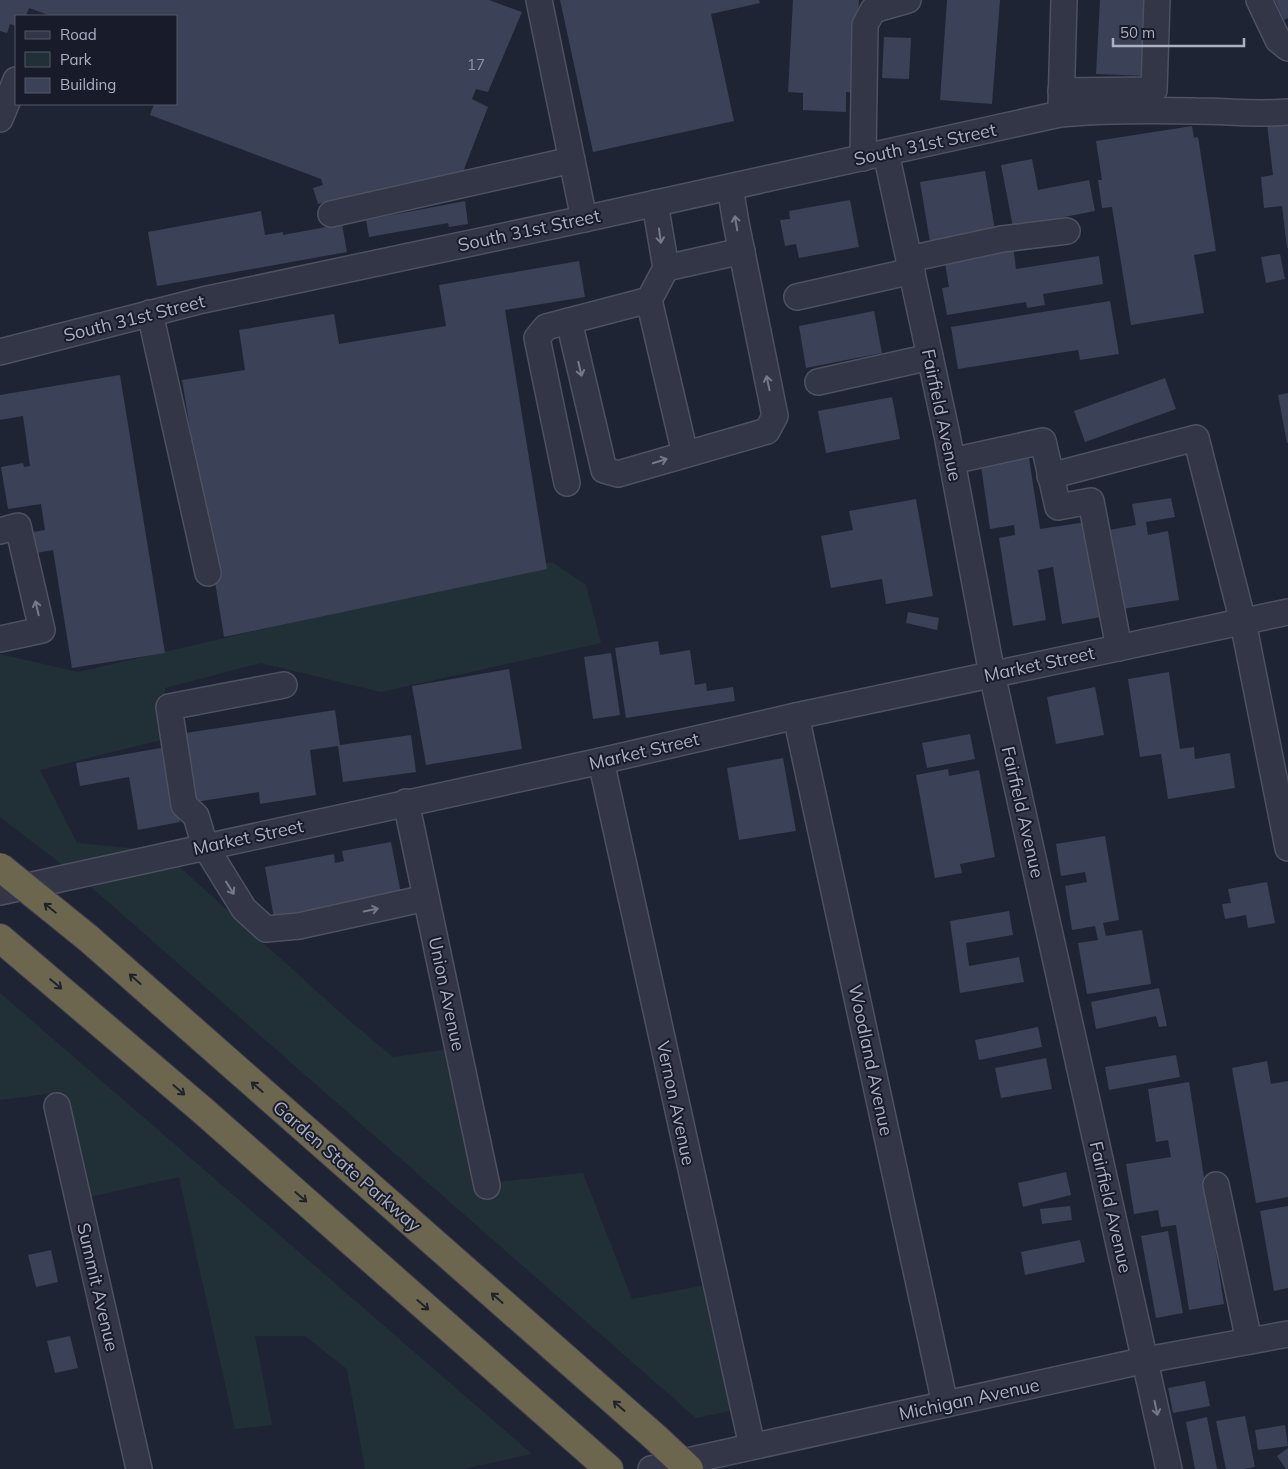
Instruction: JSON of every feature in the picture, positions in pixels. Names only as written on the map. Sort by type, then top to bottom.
[{"type":"highway","name":"Garden State Parkway","points":[[0,867],[88,938],[689,1469]]},
{"type":"highway","points":[[9,945],[201,1109],[599,1461]]},
{"type":"street","points":[[540,0],[584,219]]},
{"type":"street","name":"Fairfield Avenue","points":[[908,0],[873,10],[865,24],[874,155],[910,265],[952,462],[992,674],[1169,1469]]},
{"type":"street","points":[[1061,102],[1064,0]]},
{"type":"street","points":[[1061,102],[1154,90],[1157,0]]},
{"type":"street","points":[[1259,0],[1278,40],[1288,48]]},
{"type":"street","points":[[0,119],[15,82]]},
{"type":"street","points":[[1061,102],[1083,112],[1194,111],[1271,114],[1288,112]]},
{"type":"street","name":"South 31st Street","points":[[0,352],[203,300],[874,155],[1061,102]]},
{"type":"street","points":[[331,214],[572,160]]},
{"type":"street","points":[[569,321],[604,470],[618,474],[767,431],[775,416],[730,187]]},
{"type":"street","points":[[655,203],[666,268],[649,300],[685,454]]},
{"type":"street","points":[[797,297],[1002,239],[1067,231]]},
{"type":"street","points":[[666,268],[742,252]]},
{"type":"street","points":[[568,483],[537,338],[546,327],[649,300]]},
{"type":"street","points":[[150,313],[208,573]]},
{"type":"street","points":[[818,382],[930,357]]},
{"type":"street","points":[[1050,476],[1196,438],[1242,622],[1288,848]]},
{"type":"street","points":[[952,462],[1044,441],[1058,507],[1092,501],[1119,648]]},
{"type":"street","points":[[0,530],[18,526],[42,630],[0,639]]},
{"type":"street","name":"Market Street","points":[[0,892],[601,761],[796,716],[1288,612]]},
{"type":"street","points":[[284,685],[169,707],[184,805],[196,816],[205,846],[244,910],[266,929],[299,926],[426,898]]},
{"type":"street","name":"Woodland Avenue","points":[[796,716],[945,1404]]},
{"type":"street","name":"Vernon Avenue","points":[[601,761],[752,1446]]},
{"type":"street","name":"Union Avenue","points":[[406,802],[487,1186]]},
{"type":"street","name":"Summit Avenue","points":[[57,1106],[139,1469]]},
{"type":"street","points":[[1216,1184],[1249,1341]]},
{"type":"street","name":"Michigan Avenue","points":[[651,1469],[1146,1360],[1288,1334]]},
{"type":"green space","points":[[552,562],[586,585],[601,643],[381,692],[261,663],[165,688],[165,739],[40,770],[77,843],[162,851],[344,1016],[393,1057],[456,1048],[495,1182],[583,1173],[632,1299],[717,1283],[749,1407],[696,1418],[90,886],[0,817],[0,654],[78,672]]},
{"type":"green space","points":[[0,993],[532,1454],[463,1469],[365,1469],[347,1369],[305,1336],[255,1336],[272,1425],[235,1429],[179,1177],[80,1199],[55,1093],[0,1100]]},
{"type":"building","points":[[0,0],[489,0],[522,12],[488,92],[476,89],[472,99],[488,107],[463,172],[318,204],[313,188],[323,185],[321,179],[150,115],[154,105],[178,105],[178,15],[48,15],[29,8],[26,15],[15,15],[15,26],[10,24],[7,33],[0,31]]},
{"type":"building","points":[[560,0],[759,0],[760,3],[711,14],[734,121],[593,152]]},
{"type":"building","points":[[793,0],[859,0],[854,93],[846,92],[846,112],[803,110],[803,93],[788,92]]},
{"type":"building","points":[[947,0],[1000,0],[992,104],[940,100]]},
{"type":"building","points":[[1100,0],[1150,0],[1146,76],[1096,74]]},
{"type":"building","points":[[1275,0],[1288,0],[1288,18],[1284,20]]},
{"type":"building","points":[[884,37],[911,38],[909,79],[882,78]]},
{"type":"building","points":[[1288,121],[1287,248],[1282,206],[1264,208],[1261,177],[1273,175],[1267,124]]},
{"type":"building","points":[[1192,126],[1194,138],[1198,137],[1216,251],[1194,255],[1204,313],[1131,325],[1112,207],[1102,208],[1098,180],[1102,180],[1096,141]]},
{"type":"building","points":[[1032,159],[1038,190],[1089,180],[1095,211],[1013,227],[1001,165]]},
{"type":"building","points":[[985,171],[995,230],[930,242],[920,182]]},
{"type":"building","points":[[850,200],[859,247],[799,258],[796,244],[785,246],[780,220],[790,219],[789,211]]},
{"type":"building","points":[[465,201],[468,224],[449,227],[448,223],[369,237],[366,220]]},
{"type":"building","points":[[261,211],[265,235],[283,232],[283,235],[342,224],[347,252],[157,286],[148,232]]},
{"type":"building","points":[[1013,246],[1016,269],[1099,256],[1103,284],[1043,294],[1045,305],[1027,308],[1026,302],[947,315],[942,288],[949,287],[944,258]]},
{"type":"building","points":[[1280,254],[1285,279],[1266,283],[1261,257]]},
{"type":"building","points":[[579,261],[585,297],[505,310],[547,569],[224,637],[182,380],[245,370],[239,330],[334,314],[339,344],[446,326],[439,285]]},
{"type":"building","points":[[1110,301],[1119,354],[1080,360],[1078,350],[958,369],[951,327]]},
{"type":"building","points":[[874,311],[882,353],[806,368],[799,326]]},
{"type":"building","points":[[120,375],[165,653],[72,668],[53,550],[36,553],[33,532],[45,530],[41,504],[8,509],[1,467],[23,463],[24,467],[30,466],[23,416],[0,420],[0,395]]},
{"type":"building","points":[[1165,378],[1176,409],[1085,442],[1074,411]]},
{"type":"building","points":[[1288,393],[1288,443],[1287,443],[1278,395]]},
{"type":"building","points":[[892,397],[900,439],[826,453],[818,411]]},
{"type":"building","points":[[1029,458],[1040,529],[1086,522],[1101,617],[1062,624],[1053,567],[1038,570],[1046,620],[1013,626],[999,538],[1015,535],[1014,525],[990,529],[981,466]]},
{"type":"building","points":[[1171,498],[1175,517],[1146,522],[1148,535],[1168,531],[1179,600],[1122,609],[1109,530],[1136,525],[1132,504]]},
{"type":"building","points":[[916,499],[933,596],[886,604],[882,579],[831,588],[821,536],[853,530],[849,511]]},
{"type":"building","points":[[908,612],[939,618],[937,630],[906,623]]},
{"type":"building","points":[[658,641],[660,655],[690,650],[695,685],[706,683],[707,691],[733,687],[735,701],[626,718],[615,648]]},
{"type":"building","points":[[611,653],[620,715],[593,719],[584,657]]},
{"type":"building","points":[[509,669],[522,749],[426,765],[412,686]]},
{"type":"building","points":[[1169,672],[1180,749],[1194,747],[1195,759],[1230,753],[1235,788],[1168,799],[1161,754],[1140,757],[1128,679]]},
{"type":"building","points":[[1095,687],[1104,735],[1056,744],[1047,697]]},
{"type":"building","points":[[335,710],[340,745],[411,735],[416,772],[343,782],[338,746],[310,750],[316,795],[260,804],[259,792],[189,803],[179,734]]},
{"type":"building","points":[[970,734],[975,759],[927,768],[922,743]]},
{"type":"building","points":[[166,747],[180,822],[138,830],[129,777],[80,786],[76,763]]},
{"type":"building","points":[[783,758],[796,831],[739,840],[727,768]]},
{"type":"building","points":[[948,769],[949,776],[979,770],[995,857],[960,864],[962,873],[935,878],[916,775]]},
{"type":"building","points":[[1105,836],[1119,920],[1103,923],[1106,936],[1142,930],[1151,984],[1087,994],[1078,943],[1098,940],[1095,926],[1072,930],[1065,886],[1087,882],[1085,872],[1061,876],[1056,844]]},
{"type":"building","points":[[391,842],[401,894],[274,918],[265,867],[334,854],[335,863],[344,861],[342,851]]},
{"type":"building","points":[[1267,882],[1275,923],[1248,928],[1246,915],[1225,919],[1222,904],[1231,903],[1228,889]]},
{"type":"building","points":[[1009,911],[1013,935],[966,943],[969,966],[1019,957],[1024,982],[960,993],[950,921]]},
{"type":"building","points":[[1159,988],[1167,1026],[1159,1027],[1156,1016],[1096,1029],[1091,1002]]},
{"type":"building","points":[[1038,1027],[1042,1047],[979,1060],[975,1040]]},
{"type":"building","points":[[1176,1055],[1180,1077],[1109,1090],[1105,1067]]},
{"type":"building","points":[[1046,1058],[1052,1089],[1001,1098],[995,1068]]},
{"type":"building","points":[[1267,1061],[1271,1084],[1288,1081],[1288,1197],[1256,1203],[1232,1068]]},
{"type":"building","points":[[1189,1082],[1224,1304],[1189,1310],[1176,1225],[1161,1227],[1158,1210],[1134,1214],[1126,1164],[1171,1157],[1168,1140],[1156,1142],[1148,1089]]},
{"type":"building","points":[[1066,1172],[1071,1195],[1023,1207],[1018,1183]]},
{"type":"building","points":[[1070,1206],[1072,1220],[1042,1224],[1040,1209]]},
{"type":"building","points":[[1288,1206],[1288,1288],[1274,1291],[1260,1211]]},
{"type":"building","points":[[1168,1231],[1183,1313],[1156,1318],[1141,1236]]},
{"type":"building","points":[[1080,1240],[1085,1262],[1025,1275],[1021,1252]]},
{"type":"building","points":[[51,1250],[58,1282],[36,1287],[28,1255]]},
{"type":"building","points":[[70,1336],[78,1368],[55,1373],[47,1341]]},
{"type":"building","points":[[1205,1381],[1210,1406],[1173,1413],[1168,1388]]},
{"type":"building","points":[[1245,1416],[1255,1467],[1226,1469],[1216,1421]]},
{"type":"building","points":[[1207,1417],[1217,1469],[1195,1469],[1186,1422]]},
{"type":"building","points":[[1285,1425],[1288,1446],[1258,1450],[1255,1430]]},
{"type":"building","points":[[1288,1448],[1288,1469],[1286,1469],[1277,1456]]}]
